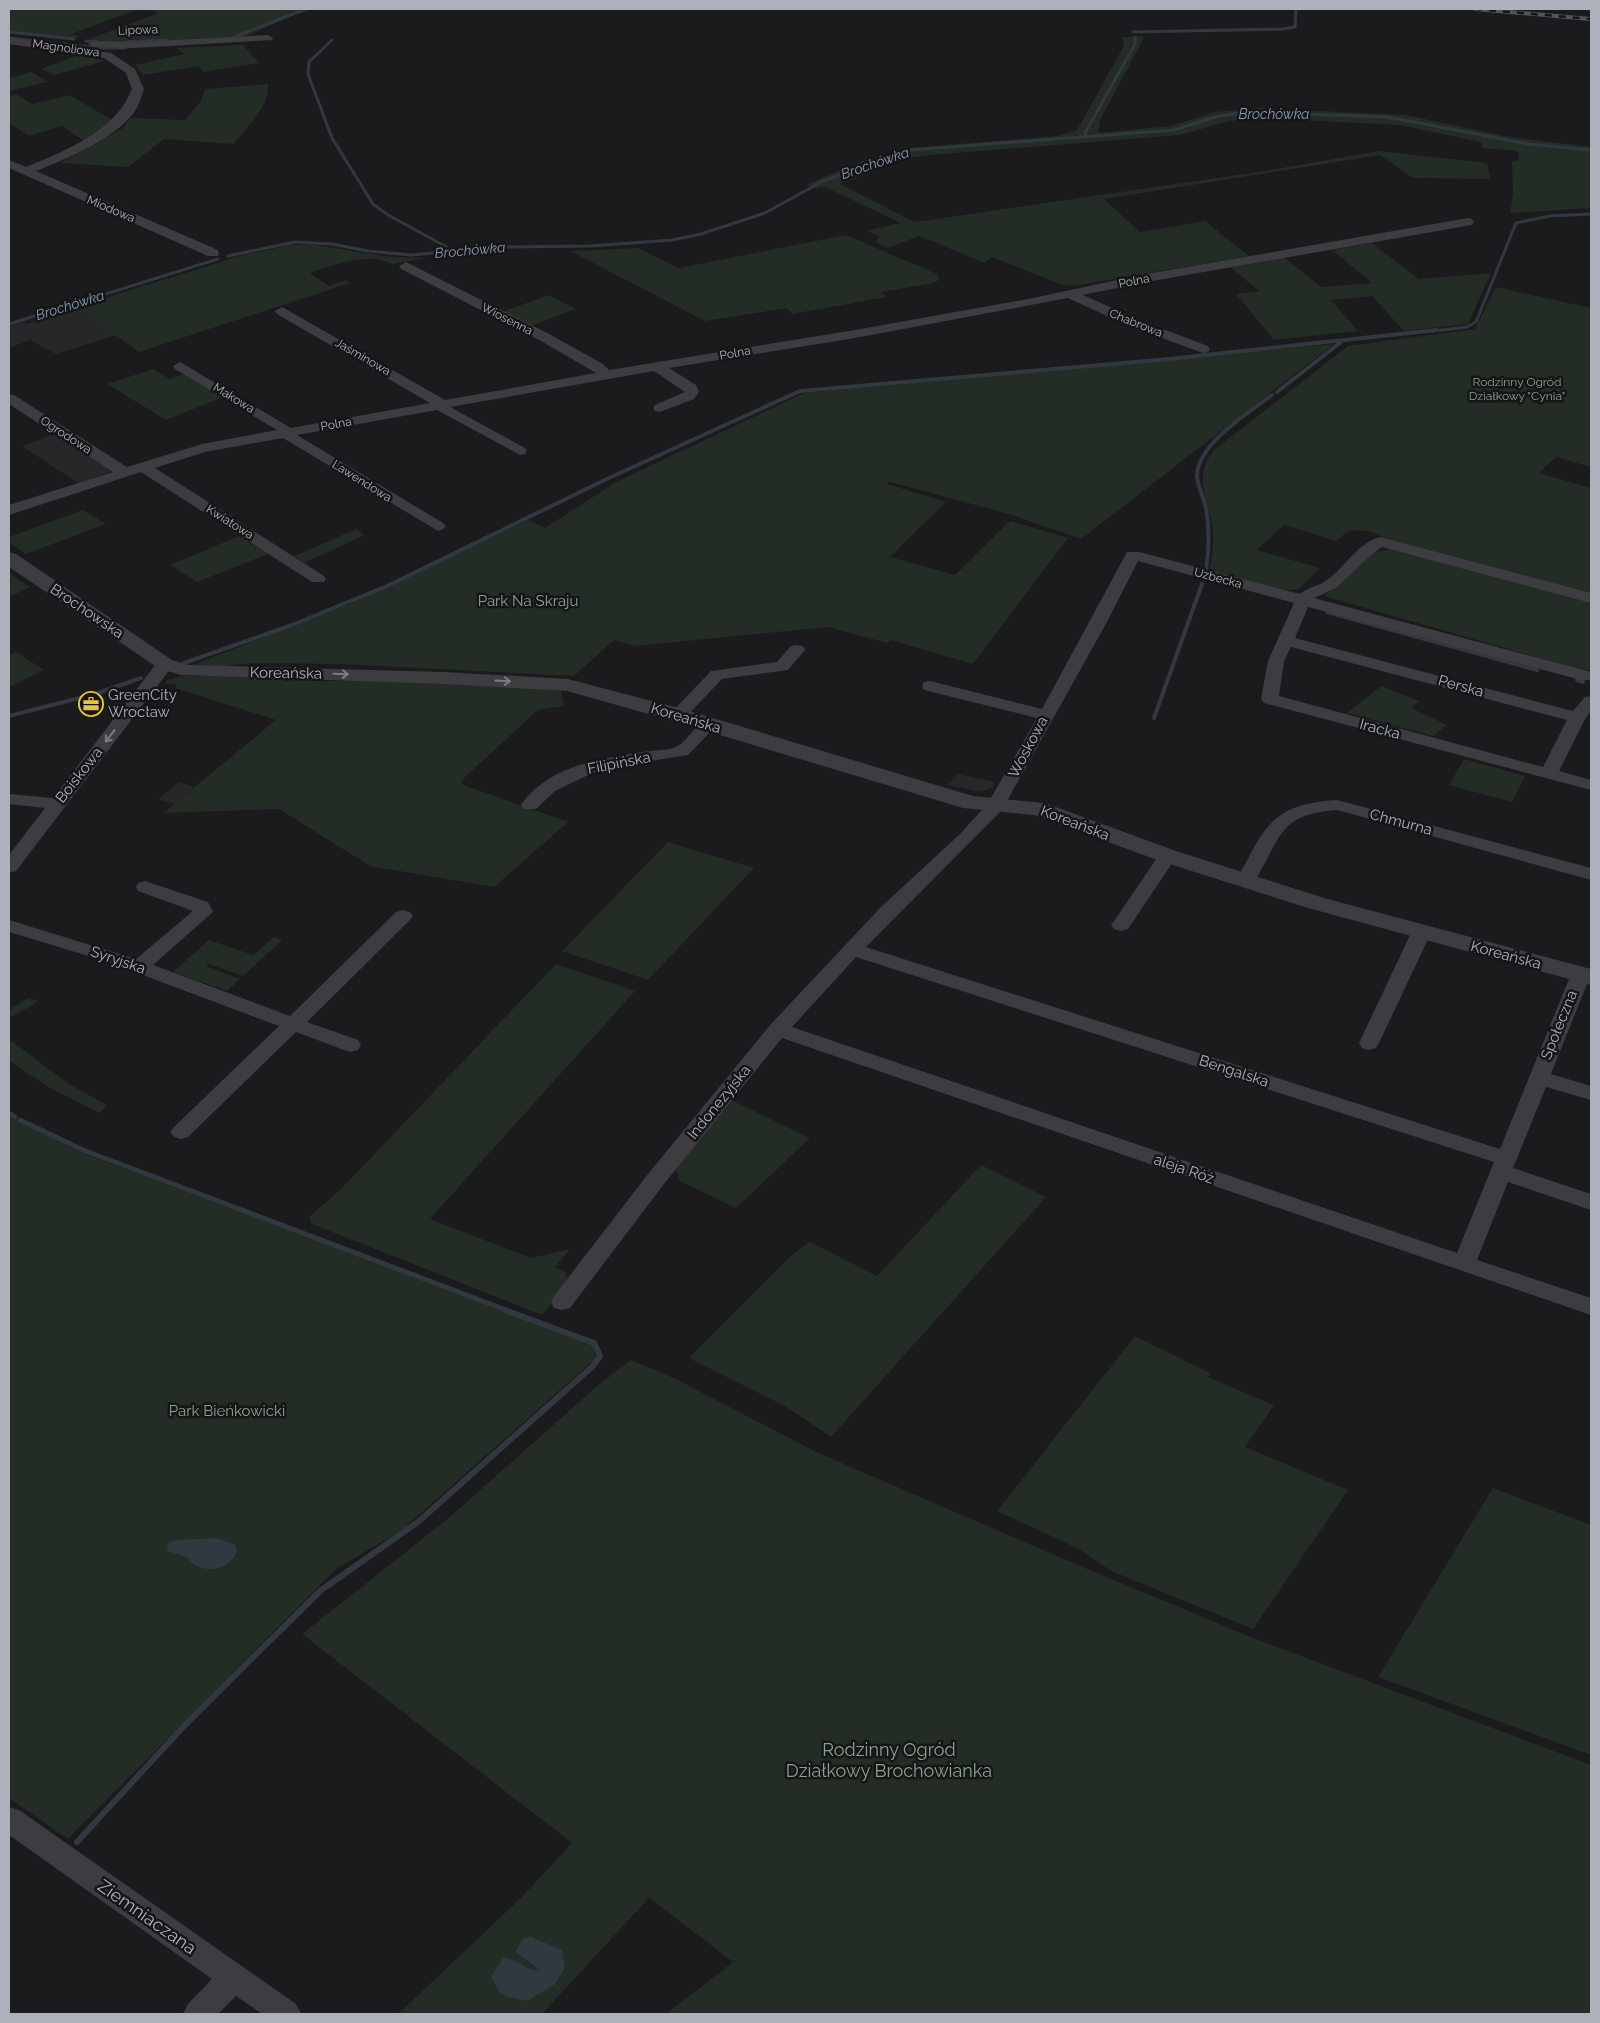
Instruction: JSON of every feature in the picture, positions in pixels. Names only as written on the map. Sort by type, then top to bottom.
[{"type":"street","name":"Lipowa","points":[[9,35],[107,45],[268,38]]},
{"type":"street","name":"Magnoliowa","points":[[9,41],[107,55],[121,62],[133,74],[138,83],[134,101],[122,119],[108,131],[76,150],[24,172]]},
{"type":"street","name":"Miodowa","points":[[9,164],[213,253]]},
{"type":"street","name":"Polna","points":[[9,510],[141,466],[202,448],[656,366],[855,334],[1160,275],[1468,222]]},
{"type":"street","name":"Wiosenna","points":[[406,266],[546,338],[598,367],[606,375]]},
{"type":"street","name":"Chabrowa","points":[[1069,294],[1134,323],[1203,349]]},
{"type":"street","name":"Jaśminowa","points":[[282,311],[440,402],[444,410],[520,451]]},
{"type":"street","name":"Makowa","points":[[180,366],[284,428],[287,432]]},
{"type":"street","points":[[656,366],[691,388],[692,392],[689,396],[660,408]]},
{"type":"street","name":"Ogrodowa","points":[[9,398],[124,472]]},
{"type":"street","name":"Lawendowa","points":[[287,432],[291,438],[438,526]]},
{"type":"street","name":"Kwiatowa","points":[[141,466],[318,579]]},
{"type":"street","points":[[1303,600],[1314,591],[1330,585],[1365,552],[1380,542],[1591,598]]},
{"type":"street","name":"Uzbecka","points":[[1132,555],[1587,676]]},
{"type":"street","name":"Woskowa","points":[[888,911],[966,838],[996,806],[1045,715],[1063,689],[1132,555]]},
{"type":"street","name":"Brochowska","points":[[9,558],[165,664],[187,671]]},
{"type":"street","name":"Iracka","points":[[1303,600],[1276,661],[1270,699],[1591,785]]},
{"type":"street","name":"Perska","points":[[1284,640],[1578,717]]},
{"type":"street","points":[[678,715],[717,675],[782,666],[797,650]]},
{"type":"street","name":"Boiskowa","points":[[9,867],[160,668],[165,664]]},
{"type":"street","name":"Koreańska","points":[[187,671],[444,678],[568,685],[678,715],[970,803],[996,806],[1025,806],[1049,811],[1168,856],[1245,881],[1422,933],[1586,975]]},
{"type":"street","points":[[930,686],[1045,715]]},
{"type":"street","points":[[1549,773],[1578,717],[1591,701]]},
{"type":"street","name":"Filipińska","points":[[530,805],[549,787],[581,770],[598,764],[682,751],[708,725]]},
{"type":"street","points":[[9,799],[60,800]]},
{"type":"street","name":"Chmurna","points":[[1245,881],[1281,820],[1297,810],[1316,805],[1337,805],[1362,811],[1591,874]]},
{"type":"street","points":[[1121,925],[1168,856]]},
{"type":"street","points":[[139,968],[203,912],[201,906],[145,886]]},
{"type":"street","name":"Indonezyjska","points":[[562,1302],[656,1179],[778,1029],[888,911]]},
{"type":"street","points":[[181,1132],[403,916]]},
{"type":"street","name":"Syryjska","points":[[9,926],[101,954],[352,1045]]},
{"type":"street","points":[[1369,1043],[1422,933]]},
{"type":"street","name":"Bengalska","points":[[853,949],[963,983],[1503,1165]]},
{"type":"street","name":"Społeczna","points":[[1464,1263],[1538,1077],[1586,975]]},
{"type":"street","name":"aleja Róż","points":[[778,1029],[875,1064],[1591,1307]]},
{"type":"street","name":"Społeczna","points":[[1538,1077],[1591,1093]]},
{"type":"street","points":[[1503,1165],[1591,1202]]},
{"type":"street","name":"Ziemniaczana","points":[[9,1819],[286,2014]]},
{"type":"street","points":[[198,2014],[234,1977]]},
{"type":"shaded area","points":[[76,307],[117,335],[56,354],[30,340],[9,348],[9,326],[22,321],[27,324]]},
{"type":"shaded area","points":[[54,434],[113,471],[78,483],[22,446]]},
{"type":"shaded area","points":[[958,774],[995,782],[992,788],[980,792],[948,785]]},
{"type":"shaded area","points":[[179,782],[194,787],[174,804],[158,799]]},
{"type":"shaded area","points":[[216,1538],[234,1544],[237,1550],[231,1561],[214,1569],[201,1568],[186,1557],[167,1551],[168,1543],[178,1540]]},
{"type":"shaded area","points":[[531,1937],[562,1950],[565,1968],[555,1984],[528,2001],[508,1997],[499,1992],[491,1977],[503,1958],[514,1960],[530,1969],[538,1970],[515,1952],[523,1939]]},
{"type":"green space","points":[[9,9],[139,9],[71,34],[80,36],[71,40],[9,33]]},
{"type":"green space","points":[[147,9],[308,9],[242,38],[109,43],[87,42],[92,38],[159,13]]},
{"type":"green space","points":[[1142,36],[1144,38],[1100,120],[1098,133],[1171,126],[1215,112],[1256,108],[1406,115],[1510,137],[1591,147],[1591,208],[1510,213],[1513,192],[1512,161],[1519,160],[1518,151],[1483,148],[1481,142],[1399,125],[1262,118],[1229,121],[1180,135],[908,158],[840,184],[915,222],[1265,171],[1379,151],[1487,163],[1490,179],[1413,178],[1380,155],[1104,199],[1140,232],[1205,221],[1249,256],[1072,286],[1062,285],[992,257],[985,263],[919,236],[888,248],[875,242],[879,236],[866,231],[901,223],[825,187],[816,189],[806,185],[857,163],[909,148],[1057,136],[1077,130],[1121,51],[1124,43],[1122,37]]},
{"type":"green space","points":[[243,45],[259,63],[203,72],[199,66],[143,75],[135,65],[184,54],[176,48]]},
{"type":"green space","points":[[81,54],[105,61],[54,75],[41,69]]},
{"type":"green space","points":[[32,72],[47,82],[9,91],[9,78]]},
{"type":"green space","points":[[268,84],[268,92],[262,108],[234,144],[164,139],[128,167],[60,163],[123,128],[131,118],[185,120],[201,101],[205,89]]},
{"type":"green space","points":[[16,94],[32,104],[70,95],[112,120],[100,131],[84,141],[62,126],[29,136],[9,123],[9,96]]},
{"type":"green space","points":[[846,235],[937,274],[939,280],[933,283],[881,292],[887,297],[792,314],[787,308],[705,321],[570,251],[638,248],[679,268]]},
{"type":"green space","points":[[1372,243],[1419,279],[1491,273],[1468,324],[1404,331],[1372,296],[1331,300],[1358,331],[1274,340],[1236,294],[1259,291],[1230,267],[1285,258],[1321,287],[1372,283],[1332,250]]},
{"type":"green space","points":[[292,245],[314,245],[391,257],[426,258],[392,264],[383,260],[362,259],[319,270],[310,273],[329,286],[346,280],[350,283],[139,352],[76,307],[243,255]]},
{"type":"green space","name":"Rodzinny Ogród Działkowy \"Cynia\"","points":[[1496,287],[1591,308],[1591,467],[1556,457],[1539,473],[1591,488],[1591,596],[1389,542],[1371,532],[1349,531],[1336,541],[1284,525],[1257,550],[1320,568],[1299,589],[1284,591],[1208,575],[1213,551],[1213,536],[1203,481],[1207,461],[1214,450],[1348,346],[1475,329]]},
{"type":"green space","points":[[549,295],[576,309],[528,327],[502,312]]},
{"type":"green space","name":"Park Na Skraju","points":[[1334,344],[1081,539],[1009,514],[890,482],[887,484],[946,502],[890,557],[955,575],[1010,521],[1068,538],[973,664],[891,640],[887,643],[828,627],[636,646],[614,640],[574,676],[339,664],[251,663],[206,668],[190,666],[352,603],[528,520],[545,528],[616,482],[804,393]]},
{"type":"green space","points":[[153,369],[170,379],[186,373],[226,396],[166,420],[107,384]]},
{"type":"green space","points":[[83,510],[106,524],[26,554],[9,542],[9,537]]},
{"type":"green space","points":[[356,529],[365,535],[304,563],[294,556]]},
{"type":"green space","points":[[239,536],[268,554],[197,582],[170,565]]},
{"type":"green space","points":[[1391,549],[1591,601],[1591,670],[1581,670],[1324,596],[1370,553]]},
{"type":"green space","points":[[9,573],[30,587],[9,597]]},
{"type":"green space","points":[[16,652],[44,670],[9,687],[9,655]]},
{"type":"green space","points":[[183,676],[318,676],[318,681],[375,681],[393,679],[561,691],[564,706],[538,710],[464,778],[461,784],[568,822],[494,887],[370,866],[279,809],[163,813],[276,720],[175,688],[177,684],[165,684],[167,680]]},
{"type":"green space","points":[[1381,686],[1419,701],[1411,708],[1447,725],[1433,736],[1347,713]]},
{"type":"green space","points":[[1464,759],[1525,776],[1512,802],[1449,785]]},
{"type":"green space","points":[[668,842],[754,868],[648,980],[562,951]]},
{"type":"green space","points":[[274,937],[282,940],[243,976],[209,964],[206,966],[240,979],[227,991],[173,972],[209,940],[253,955]]},
{"type":"green space","points":[[556,964],[635,991],[430,1219],[531,1258],[570,1249],[555,1267],[566,1273],[568,1283],[542,1315],[312,1224],[309,1217],[341,1189]]},
{"type":"green space","points":[[28,998],[39,1001],[12,1017],[9,1015],[9,1010]]},
{"type":"green space","points":[[9,1039],[69,1084],[107,1105],[99,1113],[50,1088],[9,1061]]},
{"type":"green space","points":[[731,1100],[810,1138],[736,1208],[680,1181],[675,1167]]},
{"type":"green space","name":"Park Bieńkowicki","points":[[9,1116],[80,1152],[592,1343],[596,1358],[402,1530],[336,1569],[68,1839],[9,1798]]},
{"type":"green space","points":[[981,1165],[1046,1197],[831,1437],[785,1406],[689,1358],[794,1253],[810,1242],[877,1276]]},
{"type":"green space","points":[[1135,1336],[1210,1373],[1208,1377],[1274,1405],[1245,1447],[1348,1490],[1253,1629],[1111,1571],[1079,1549],[997,1511]]},
{"type":"green space","name":"Rodzinny Ogród Działkowy Brochowianka","points":[[631,1360],[676,1379],[814,1451],[1066,1560],[1251,1637],[1591,1765],[1591,2014],[666,2014],[733,1962],[649,1898],[542,2014],[398,2014],[522,1897],[572,1843],[302,1634],[450,1517],[596,1387]]},
{"type":"green space","points":[[1493,1488],[1591,1525],[1591,1755],[1378,1677]]},
{"type":"waterway","points":[[234,37],[306,9]]},
{"type":"waterway","points":[[1133,32],[1283,29],[1295,27],[1296,9]]},
{"type":"waterway","points":[[9,32],[74,39]]},
{"type":"waterway","points":[[1086,136],[1085,133],[1135,44],[1135,37]]},
{"type":"waterway","points":[[9,38],[100,48],[126,48]]},
{"type":"waterway","points":[[127,42],[166,40]]},
{"type":"waterway","points":[[332,40],[309,62],[308,74],[332,138],[373,204],[388,215],[454,251]]},
{"type":"waterway","points":[[86,41],[98,42]]},
{"type":"waterway","name":"Brochówka","points":[[228,256],[295,242],[332,244],[368,251],[411,255],[503,247],[590,246],[672,240],[701,234],[765,213],[823,181],[911,150],[1174,130],[1215,117],[1245,112],[1388,117],[1528,144],[1591,150]]},
{"type":"waterway","points":[[1425,332],[1467,327],[1476,322],[1516,223],[1550,216],[1591,214]]},
{"type":"waterway","name":"Brochówka","points":[[9,324],[218,259]]},
{"type":"waterway","points":[[184,663],[292,625],[387,586],[609,478],[800,391],[1159,360],[1437,330]]},
{"type":"waterway","points":[[1277,392],[1341,342]]},
{"type":"waterway","points":[[1206,570],[1208,524],[1205,504],[1197,479],[1200,463],[1206,452],[1226,430],[1272,395]]},
{"type":"waterway","points":[[1154,718],[1202,584]]},
{"type":"waterway","points":[[1327,612],[1537,670]]},
{"type":"waterway","points":[[9,716],[95,694],[141,678]]},
{"type":"waterway","points":[[1577,680],[1583,682]]},
{"type":"waterway","points":[[9,1113],[15,1117]]},
{"type":"waterway","points":[[20,1120],[83,1150],[509,1311]]},
{"type":"waterway","points":[[77,1842],[184,1726],[320,1591],[418,1522],[593,1366],[600,1356],[594,1343],[505,1310]]},
{"type":"railway","points":[[1475,9],[1591,19]]},
{"type":"place","name":"GreenCity Wrocław","points":[[91,704]]}]
